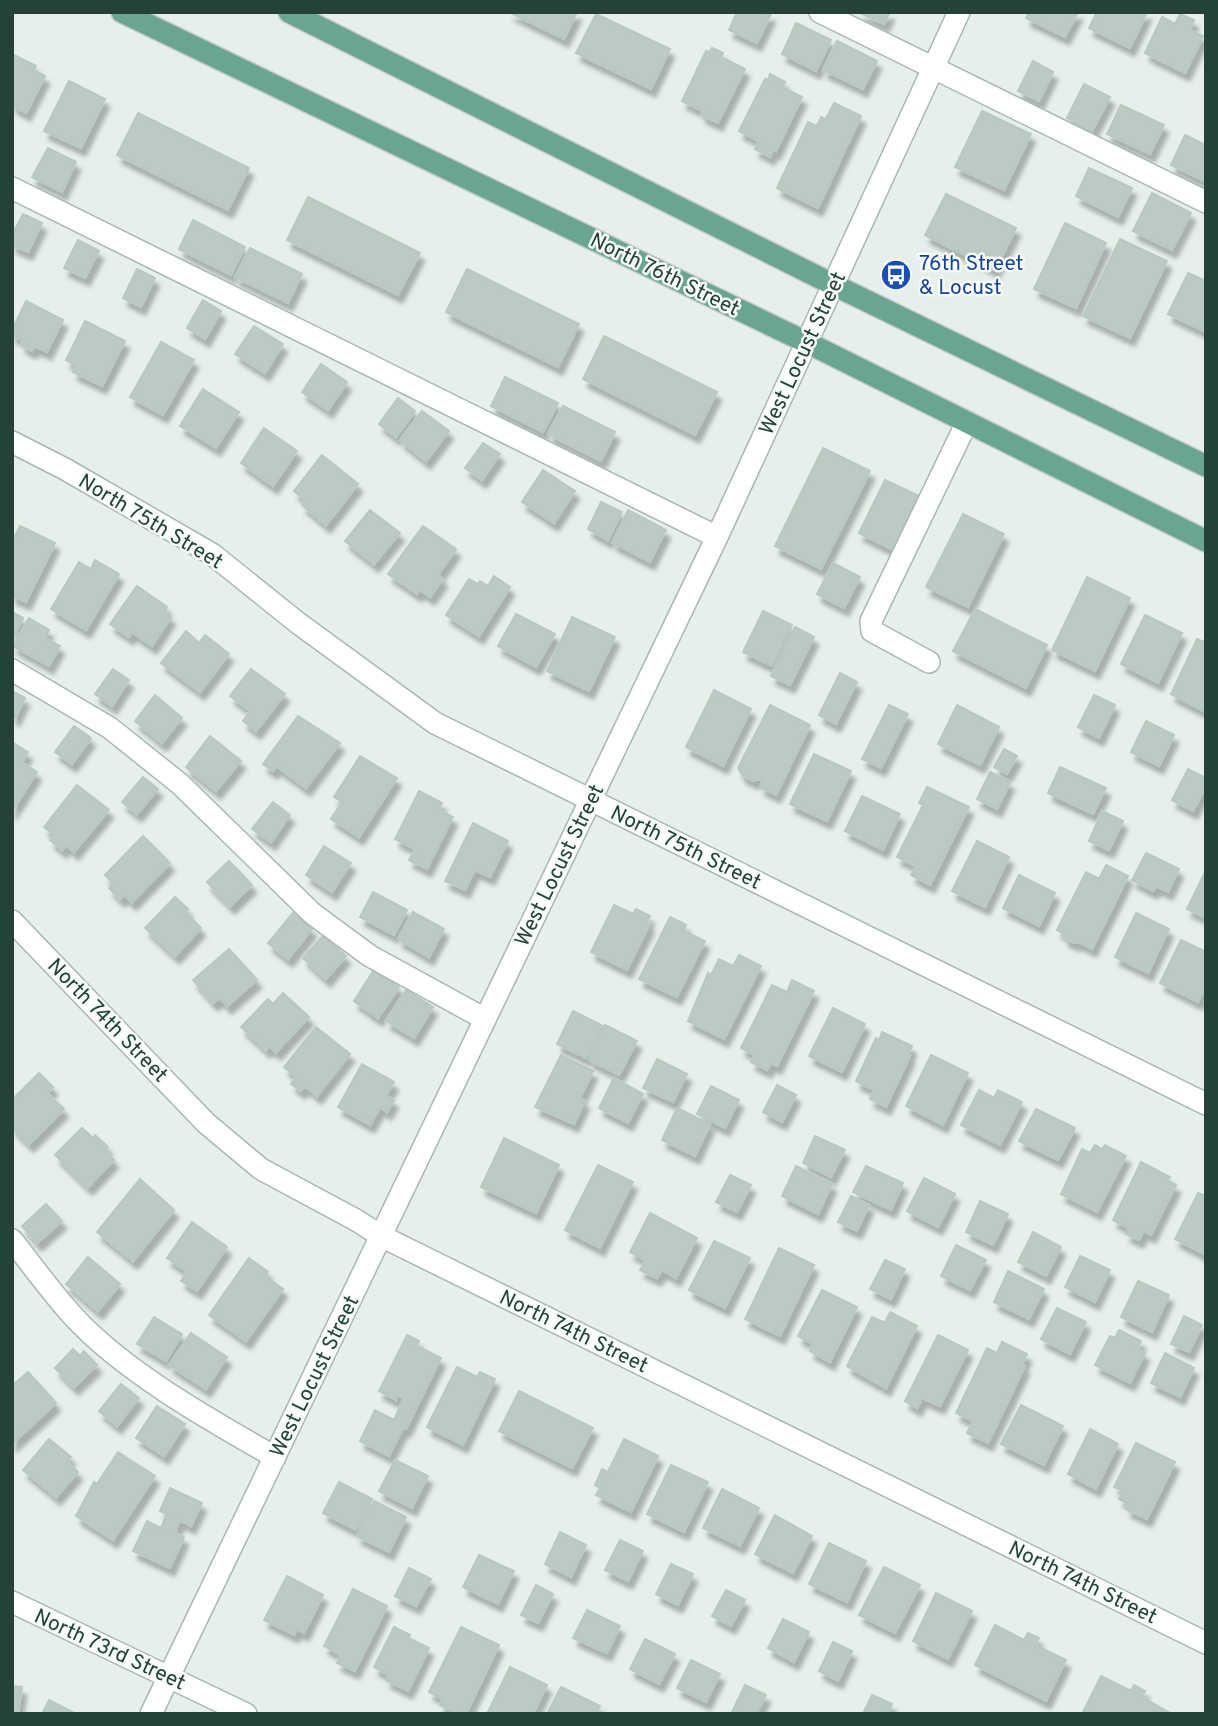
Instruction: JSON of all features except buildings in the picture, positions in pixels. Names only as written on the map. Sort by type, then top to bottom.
[{"type":"main road","name":"North 76th Street","points":[[122,12],[808,343],[1206,541]]},
{"type":"main road","points":[[289,12],[834,285],[1206,466]]},
{"type":"street","points":[[820,12],[1206,202]]},
{"type":"street","name":"West Locust Street","points":[[151,1714],[717,537],[959,12]]},
{"type":"street","points":[[12,188],[717,537]]},
{"type":"street","points":[[929,662],[872,631],[871,621],[967,422]]},
{"type":"street","name":"North 75th Street","points":[[12,442],[65,469],[212,554],[298,623],[435,723],[1206,1104]]},
{"type":"street","points":[[12,670],[110,729],[180,784],[313,914],[370,956],[485,1019]]},
{"type":"street","name":"North 74th Street","points":[[12,921],[206,1123],[261,1169],[381,1236],[1206,1643]]},
{"type":"street","points":[[12,1240],[74,1317],[121,1359],[204,1416],[275,1457]]},
{"type":"street","name":"North 73rd Street","points":[[12,1602],[246,1714]]},
{"type":"place","name":"76th Street & Locust","points":[[896,275]]}]
